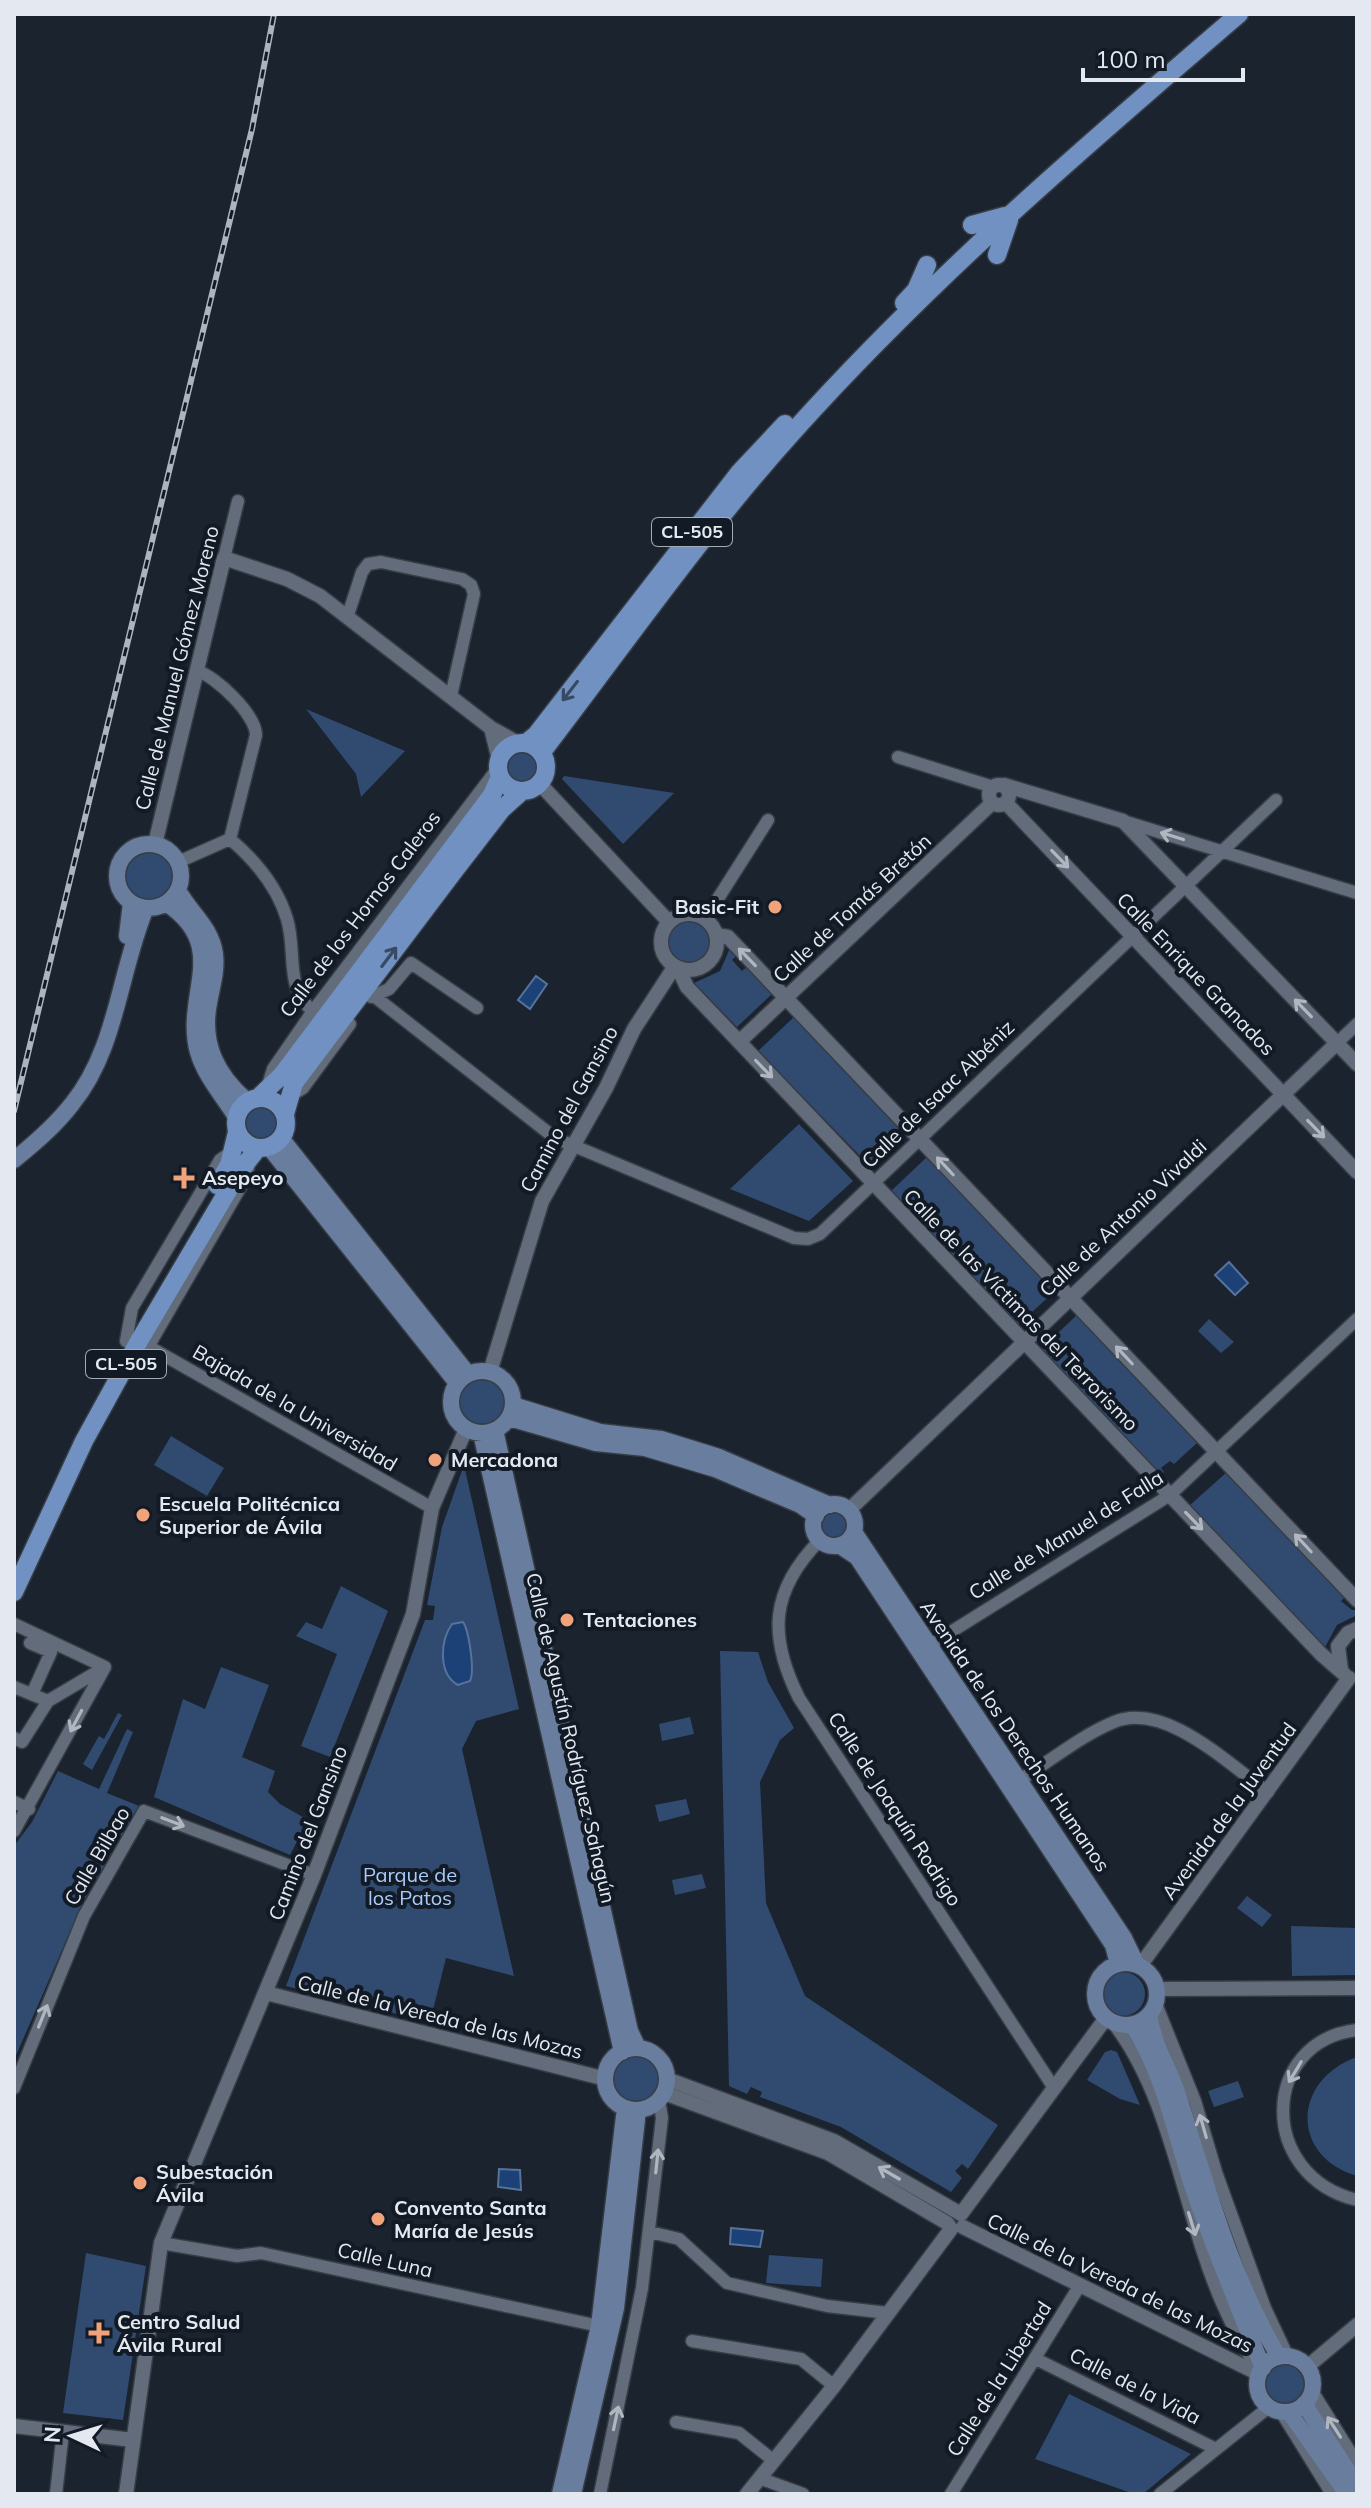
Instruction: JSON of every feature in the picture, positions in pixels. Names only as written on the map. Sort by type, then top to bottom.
[{"type":"main road","name":"CL-505","points":[[499,768],[507,749],[529,746],[750,481],[916,304],[1011,214],[1239,14]]},
{"type":"main road","points":[[972,225],[991,223],[1011,214]]},
{"type":"main road","points":[[997,255],[1011,214]]},
{"type":"main road","points":[[876,336],[916,290],[927,265]]},
{"type":"main road","name":"CL-505","points":[[529,746],[739,473],[876,336],[916,304]]},
{"type":"main road","points":[[529,746],[547,766],[540,784]]},
{"type":"main road","points":[[499,768],[509,787],[521,792]]},
{"type":"main road","name":"Calle de los Hornos Caleros","points":[[258,1096],[492,795],[499,768]]},
{"type":"main road","name":"CL-505","points":[[14,1592],[84,1441],[229,1165],[252,1142],[286,1127],[286,1106],[294,1083],[369,992],[502,809],[521,792],[540,784]]},
{"type":"main road","points":[[155,844],[165,847],[178,862],[181,876],[178,890],[166,903],[139,905],[119,888],[117,878],[121,859],[136,846],[155,844]]},
{"type":"main road","points":[[178,890],[209,932],[215,953],[215,977],[207,1027],[209,1049],[217,1069],[258,1096],[286,1106]]},
{"type":"main road","points":[[166,903],[189,923],[198,938],[203,975],[194,1026],[198,1052],[208,1074],[252,1142],[462,1378]]},
{"type":"main road","points":[[14,1148],[42,1126],[65,1100],[97,1045],[131,919],[139,905]]},
{"type":"main road","points":[[14,1160],[56,1123],[91,1075],[104,1047],[139,905]]},
{"type":"main road","name":"CL-505","points":[[252,1142],[258,1096]]},
{"type":"main road","name":"CL-505","points":[[14,1564],[74,1436],[137,1343]]},
{"type":"main road","points":[[462,1378],[490,1372],[507,1384],[511,1411]]},
{"type":"main road","points":[[462,1378],[451,1408],[480,1431],[511,1411],[600,1432],[661,1439],[719,1457],[830,1505],[849,1510],[855,1521],[854,1532],[839,1545],[820,1540],[814,1528],[816,1516],[830,1505]]},
{"type":"main road","points":[[511,1411],[596,1443],[645,1448],[715,1469],[800,1505],[816,1516]]},
{"type":"main road","name":"Calle de Agustín Rodríguez Sahagún","points":[[480,1431],[630,2031],[630,2050]]},
{"type":"main road","name":"Avenida de los Derechos Humanos","points":[[854,1532],[1124,1938],[1139,1966]]},
{"type":"main road","name":"Avenida de los Derechos Humanos","points":[[839,1545],[857,1557],[1113,1945],[1118,1964]]},
{"type":"main road","points":[[1291,2405],[1312,2378],[1307,2367],[1284,2357],[1253,2314],[1236,2273],[1179,2097],[1152,2036],[1154,2003],[1151,1976],[1139,1966],[1118,1964],[1104,1973],[1096,1987],[1097,2004],[1110,2020],[1132,2025],[1143,2041],[1168,2102],[1224,2277],[1261,2371],[1259,2393],[1291,2405],[1357,2485]]},
{"type":"main road","points":[[1132,2025],[1154,2003]]},
{"type":"main road","points":[[630,2050],[653,2052],[663,2064],[664,2090],[632,2109],[608,2091],[608,2068],[630,2050]]},
{"type":"main road","points":[[560,2494],[599,2326],[632,2109]]},
{"type":"main road","points":[[573,2494],[616,2308],[632,2109]]},
{"type":"main road","points":[[1261,2371],[1284,2357]]},
{"type":"main road","points":[[1291,2405],[1347,2494]]},
{"type":"street","name":"Calle de Manuel Gómez Moreno","points":[[155,844],[238,501]]},
{"type":"street","points":[[224,558],[287,579],[348,615],[491,728],[529,746]]},
{"type":"street","points":[[348,615],[362,572],[368,564],[381,562],[462,579],[471,585],[474,594],[451,696]]},
{"type":"street","points":[[197,671],[217,680],[256,729],[230,839]]},
{"type":"street","points":[[491,728],[499,768]]},
{"type":"street","points":[[898,757],[1123,821],[1357,893]]},
{"type":"street","name":"Calle de los Hornos Caleros","points":[[258,1096],[313,1011],[499,768]]},
{"type":"street","points":[[540,784],[669,922]]},
{"type":"street","points":[[998,786],[1010,793],[999,803]]},
{"type":"street","points":[[1022,819],[1023,804],[1035,795]]},
{"type":"street","name":"Calle de Isaac Albéniz","points":[[369,992],[555,1138],[794,1238],[808,1239],[820,1234],[1276,800]]},
{"type":"street","name":"Calle Enrique Granados","points":[[999,803],[1022,819],[1357,1172]]},
{"type":"street","name":"Calle de Tomás Bretón","points":[[739,1042],[999,803]]},
{"type":"street","points":[[705,919],[768,820]]},
{"type":"street","points":[[1123,821],[1357,1064]]},
{"type":"street","points":[[178,862],[230,839]]},
{"type":"street","points":[[230,839],[259,866],[275,890],[287,920],[296,993],[313,1011]]},
{"type":"street","points":[[687,914],[705,919],[716,935],[716,950],[707,963],[693,970],[676,967],[662,949],[662,934],[669,922],[687,914]]},
{"type":"street","points":[[716,935],[728,937],[1357,1600]]},
{"type":"street","points":[[369,992],[389,989],[411,963],[477,1008]]},
{"type":"street","name":"Calle de las Víctimas del Terrorismo","points":[[676,967],[687,987],[739,1042],[1170,1495],[1350,1678]]},
{"type":"street","name":"Camino del Gansino","points":[[490,1372],[535,1220],[634,1029],[676,967]]},
{"type":"street","name":"Calle de Antonio Vivaldi","points":[[849,1510],[1357,1024]]},
{"type":"street","points":[[1352,1323],[1357,1338]]},
{"type":"street","name":"Calle de Manuel de Falla","points":[[930,1645],[1170,1495],[1352,1323]]},
{"type":"street","name":"Bajada de la Universidad","points":[[137,1343],[432,1508]]},
{"type":"street","name":"Camino del Gansino","points":[[126,2494],[161,2243],[314,1875],[413,1614],[432,1508],[480,1431]]},
{"type":"street","name":"Calle de Joaquín Rodrigo","points":[[820,1540],[790,1576],[780,1604],[777,1633],[784,1668],[799,1698],[1054,2088]]},
{"type":"street","points":[[14,1624],[105,1667]]},
{"type":"street","points":[[1350,1678],[1338,1662],[1338,1646],[1348,1633],[1357,1629]]},
{"type":"street","points":[[30,1643],[51,1652],[32,1694]]},
{"type":"street","points":[[14,1738],[22,1742],[48,1701],[105,1667]]},
{"type":"street","points":[[14,1831],[29,1809],[105,1667]]},
{"type":"street","name":"Avenida de la Juventud","points":[[1139,1966],[1350,1678]]},
{"type":"street","points":[[14,1687],[48,1701]]},
{"type":"street","points":[[1020,1780],[1113,1722],[1149,1716],[1169,1722],[1268,1792]]},
{"type":"street","points":[[14,1802],[29,1809]]},
{"type":"street","name":"Calle Bilbao","points":[[14,2088],[84,1916],[144,1811],[314,1875]]},
{"type":"street","points":[[1154,2003],[1355,1990]]},
{"type":"street","name":"Calle de la Vereda de las Mozas","points":[[266,1993],[606,2079]]},
{"type":"street","points":[[747,2494],[834,2386],[1054,2088],[1110,2020],[1133,2048],[1152,2087],[1195,2233],[1214,2284],[1249,2357],[1261,2371]]},
{"type":"street","points":[[1357,2030],[1331,2037],[1312,2049],[1287,2085],[1282,2107],[1290,2150],[1301,2169],[1317,2184],[1337,2195],[1357,2200]]},
{"type":"street","points":[[600,2494],[638,2314],[650,2232],[664,2090]]},
{"type":"street","name":"Calle de la Vereda de las Mozas","points":[[664,2090],[828,2153],[1080,2285],[1261,2371]]},
{"type":"street","points":[[650,2232],[679,2239],[727,2283],[827,2306],[888,2313]]},
{"type":"street","name":"Calle Luna","points":[[161,2243],[237,2256],[261,2253],[599,2326]]},
{"type":"street","name":"Calle de la Libertad","points":[[951,2494],[1080,2285]]},
{"type":"street","points":[[1307,2367],[1357,2325]]},
{"type":"street","points":[[692,2341],[801,2359],[834,2386]]},
{"type":"street","name":"Calle de la Vida","points":[[1036,2359],[1216,2449]]},
{"type":"street","points":[[1160,2494],[1216,2449],[1291,2405]]},
{"type":"street","points":[[1291,2405],[1357,2463]]},
{"type":"street","points":[[1291,2405],[1332,2494]]},
{"type":"street","points":[[676,2422],[739,2433],[774,2461]]},
{"type":"street","points":[[14,2426],[133,2440]]},
{"type":"street","points":[[56,2494],[63,2432]]},
{"type":"street","points":[[759,2478],[803,2494]]},
{"type":"green space","points":[[306,709],[405,751],[361,797],[356,774]]},
{"type":"green space","points":[[522,751],[533,756],[538,767],[533,778],[522,783],[511,778],[506,767],[511,756]]},
{"type":"green space","points":[[564,776],[674,793],[623,844],[562,779]]},
{"type":"green space","points":[[148,852],[165,859],[172,876],[165,893],[148,900],[131,893],[124,876],[131,859]]},
{"type":"green space","points":[[688,919],[704,926],[711,942],[704,958],[688,965],[672,958],[665,942],[672,926]]},
{"type":"green space","points":[[730,948],[737,955],[732,960],[742,971],[748,966],[772,994],[737,1027],[694,983],[720,971]]},
{"type":"green space","points":[[795,1016],[905,1133],[898,1129],[885,1142],[889,1148],[870,1166],[758,1051]]},
{"type":"green space","points":[[261,1105],[274,1110],[279,1123],[274,1136],[261,1141],[248,1136],[243,1123],[248,1110]]},
{"type":"green space","points":[[799,1124],[853,1181],[809,1221],[730,1189]]},
{"type":"green space","points":[[928,1156],[1055,1291],[1032,1312],[1028,1310],[1018,1325],[891,1191]]},
{"type":"green space","points":[[1078,1314],[1198,1442],[1174,1464],[1170,1461],[1161,1468],[1164,1472],[1161,1475],[1041,1349]]},
{"type":"green space","points":[[1209,1319],[1234,1342],[1221,1353],[1198,1331]]},
{"type":"green space","points":[[482,1378],[498,1385],[505,1401],[498,1417],[482,1424],[466,1417],[459,1401],[466,1385]]},
{"type":"green space","points":[[171,1436],[224,1468],[207,1496],[154,1465]]},
{"type":"green space","name":"Parque de los Patos","points":[[464,1465],[519,1709],[476,1721],[462,1749],[514,1976],[446,1958],[430,2022],[286,1986],[425,1620],[433,1620],[435,1606],[427,1605],[442,1527]]},
{"type":"green space","points":[[1227,1472],[1345,1597],[1341,1601],[1352,1610],[1357,1610],[1357,1615],[1337,1625],[1325,1647],[1189,1506]]},
{"type":"green space","points":[[829,1513],[839,1513],[846,1520],[846,1530],[839,1537],[829,1537],[822,1530],[822,1520]]},
{"type":"green space","points":[[341,1586],[388,1611],[330,1757],[301,1746],[337,1654],[296,1636],[306,1622],[322,1629]]},
{"type":"green space","points":[[720,1651],[758,1652],[768,1682],[794,1728],[780,1740],[760,1782],[766,1903],[805,1996],[998,2125],[968,2169],[962,2164],[955,2171],[962,2178],[951,2192],[841,2127],[760,2097],[762,2092],[751,2087],[747,2094],[729,2086]]},
{"type":"green space","points":[[221,1667],[269,1685],[242,1757],[275,1771],[268,1792],[280,1804],[308,1820],[290,1855],[154,1797],[183,1699],[205,1709]]},
{"type":"green space","points":[[118,1713],[122,1715],[92,1770],[83,1764],[99,1736],[104,1739]]},
{"type":"green space","points":[[690,1717],[694,1734],[662,1741],[659,1724]]},
{"type":"green space","points":[[127,1729],[133,1732],[107,1793],[139,1806],[83,1902],[14,2060],[14,1846],[32,1822],[58,1771],[99,1789]]},
{"type":"green space","points":[[686,1799],[690,1814],[659,1822],[655,1805]]},
{"type":"green space","points":[[702,1874],[706,1888],[675,1895],[672,1880]]},
{"type":"green space","points":[[1247,1896],[1272,1915],[1262,1927],[1237,1908]]},
{"type":"green space","points":[[1291,1926],[1357,1928],[1357,1975],[1292,1976]]},
{"type":"green space","points":[[1123,1972],[1138,1979],[1145,1994],[1138,2009],[1123,2016],[1108,2009],[1101,1994],[1108,1979]]},
{"type":"green space","points":[[1105,2052],[1117,2052],[1140,2105],[1120,2099],[1087,2080]]},
{"type":"green space","points":[[636,2055],[645,2056],[652,2062],[658,2069],[658,2087],[652,2094],[645,2100],[636,2101],[627,2100],[620,2094],[614,2087],[613,2078],[614,2069],[620,2062],[627,2056]]},
{"type":"green space","points":[[1357,2057],[1357,2176],[1335,2166],[1320,2152],[1310,2136],[1308,2118],[1311,2099],[1320,2082],[1336,2068]]},
{"type":"green space","points":[[1238,2081],[1244,2097],[1214,2107],[1208,2091]]},
{"type":"green space","points":[[86,2253],[146,2266],[123,2420],[63,2413]]},
{"type":"green space","points":[[769,2255],[823,2259],[821,2287],[766,2283]]},
{"type":"green space","points":[[1285,2364],[1300,2370],[1306,2385],[1300,2400],[1285,2406],[1270,2400],[1264,2385],[1270,2370]]},
{"type":"green space","points":[[1069,2394],[1191,2454],[1143,2494],[1134,2494],[1035,2459]]},
{"type":"shaded area","points":[[536,976],[547,984],[530,1009],[518,1000]]},
{"type":"shaded area","points":[[1229,1262],[1248,1283],[1235,1295],[1215,1275]]},
{"type":"shaded area","points":[[463,1622],[471,1651],[472,1669],[470,1681],[458,1685],[447,1673],[443,1648],[452,1624]]},
{"type":"shaded area","points":[[499,2169],[520,2170],[521,2190],[498,2187]]},
{"type":"shaded area","points":[[731,2228],[763,2231],[760,2247],[730,2244]]},
{"type":"railway","points":[[14,1111],[252,129],[274,14]]},
{"type":"place","name":"Basic-Fit","points":[[775,907]]},
{"type":"place","name":"Asepeyo","points":[[184,1178]]},
{"type":"place","name":"Mercadona","points":[[435,1460]]},
{"type":"place","name":"Escuela Politécnica Superior de Ávila","points":[[143,1515]]},
{"type":"place","name":"Tentaciones","points":[[567,1620]]},
{"type":"place","name":"Subestación Ávila","points":[[140,2183]]},
{"type":"place","name":"Convento Santa María de Jesús","points":[[378,2219]]},
{"type":"place","name":"Centro Salud Ávila Rural","points":[[99,2333]]}]
